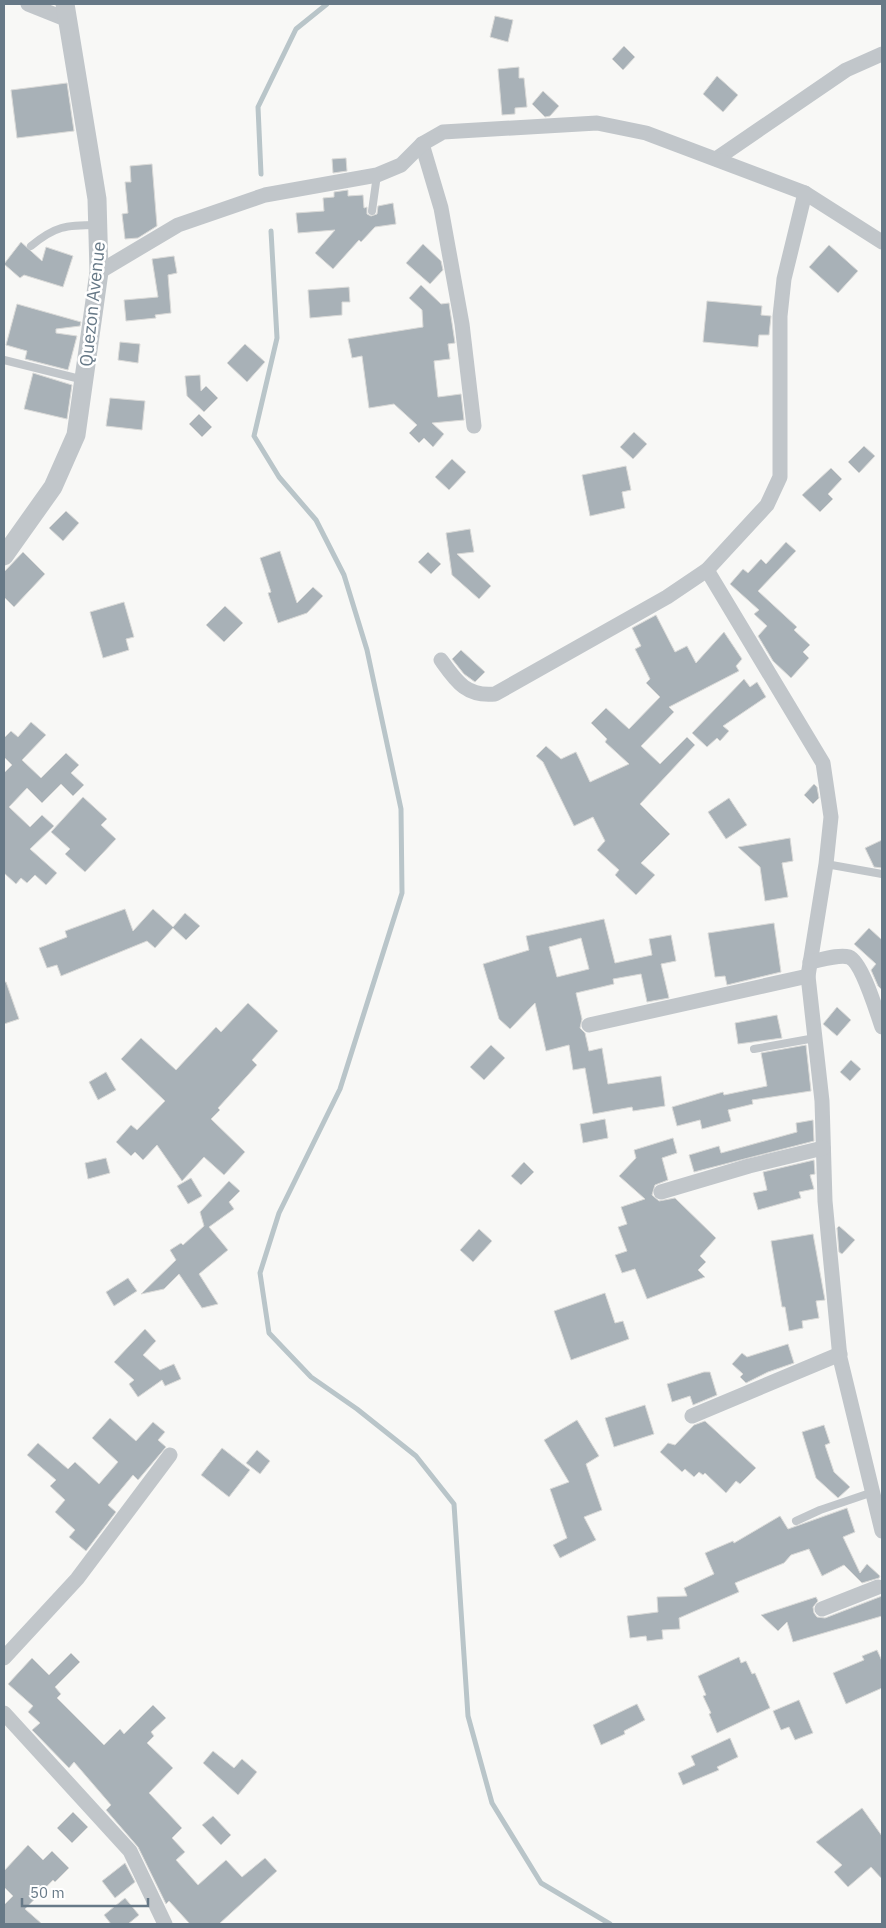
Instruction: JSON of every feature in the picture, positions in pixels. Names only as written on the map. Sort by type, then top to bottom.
[{"type":"street","points":[[28,4],[67,12]]},
{"type":"street","name":"Quezon Avenue","points":[[4,556],[53,487],[76,435],[99,272],[97,199],[67,12]]},
{"type":"street","points":[[716,159],[846,70],[882,54]]},
{"type":"street","points":[[99,272],[186,222],[265,195],[377,175],[401,165],[422,144],[443,132],[597,123],[646,133],[805,193],[882,242]]},
{"type":"street","points":[[422,144],[441,208],[462,324],[474,426]]},
{"type":"street","points":[[440,660],[455,679],[467,689],[482,695],[495,694],[667,597],[707,570],[767,505],[780,477],[780,316],[784,279],[805,193]]},
{"type":"street","points":[[707,570],[824,763],[831,817],[826,864],[809,969],[822,1101],[825,1202],[840,1354],[882,1530]]},
{"type":"street","points":[[589,1025],[809,969],[843,956],[851,958],[858,966],[882,1027]]},
{"type":"street","points":[[661,1192],[750,1166],[823,1148]]},
{"type":"street","points":[[692,1416],[840,1354]]},
{"type":"street","points":[[4,1658],[77,1579],[170,1455]]},
{"type":"street","points":[[822,1609],[878,1587]]},
{"type":"street","points":[[4,1713],[130,1851],[166,1924]]},
{"type":"lane","points":[[372,211],[377,175]]},
{"type":"lane","points":[[31,246],[46,233],[58,227],[99,225]]},
{"type":"lane","points":[[4,360],[84,380]]},
{"type":"lane","points":[[826,864],[882,874]]},
{"type":"lane","points":[[754,1048],[815,1038]]},
{"type":"lane","points":[[796,1520],[873,1492]]},
{"type":"building","points":[[495,16],[513,20],[508,42],[490,37]]},
{"type":"building","points":[[624,46],[635,57],[623,70],[612,59]]},
{"type":"building","points":[[519,67],[519,78],[524,78],[527,107],[515,108],[515,114],[502,115],[498,69]]},
{"type":"building","points":[[717,76],[738,95],[723,112],[703,94]]},
{"type":"building","points":[[67,83],[74,131],[17,138],[11,90]]},
{"type":"building","points":[[543,91],[559,106],[550,116],[545,117],[532,104]]},
{"type":"building","points":[[346,158],[347,171],[333,173],[332,159]]},
{"type":"building","points":[[152,164],[157,226],[138,238],[125,239],[122,214],[128,213],[125,182],[131,182],[130,166]]},
{"type":"building","points":[[348,190],[348,196],[363,195],[364,208],[367,207],[367,214],[371,216],[377,214],[378,206],[393,203],[396,224],[375,227],[361,242],[359,240],[333,269],[315,253],[335,230],[298,233],[296,213],[324,211],[323,198],[334,197],[334,192]]},
{"type":"building","points":[[21,242],[42,261],[46,247],[73,256],[63,287],[24,275],[20,278],[4,264]]},
{"type":"building","points":[[423,244],[441,261],[443,270],[430,284],[406,263]]},
{"type":"building","points":[[829,245],[858,271],[838,293],[809,267]]},
{"type":"building","points":[[174,256],[177,273],[168,275],[171,313],[155,315],[156,318],[126,321],[124,300],[158,297],[152,259]]},
{"type":"building","points":[[421,285],[441,304],[449,303],[455,343],[448,344],[450,359],[434,361],[438,397],[461,394],[464,420],[432,423],[444,434],[433,447],[424,438],[419,443],[409,433],[417,425],[394,404],[369,408],[362,356],[352,358],[348,339],[423,327],[422,310],[409,298]]},
{"type":"building","points":[[349,287],[350,302],[342,302],[342,315],[310,318],[308,290]]},
{"type":"building","points":[[707,301],[762,306],[761,315],[771,316],[769,335],[759,335],[758,347],[703,342]]},
{"type":"building","points":[[17,304],[81,322],[80,326],[56,329],[56,333],[77,336],[68,370],[25,359],[27,351],[6,345]]},
{"type":"building","points":[[120,342],[140,344],[138,363],[118,360]]},
{"type":"building","points":[[245,344],[265,362],[247,382],[227,363]]},
{"type":"building","points":[[33,373],[72,385],[67,419],[24,409]]},
{"type":"building","points":[[200,375],[201,391],[206,386],[218,398],[204,412],[187,396],[185,376]]},
{"type":"building","points":[[110,398],[145,401],[142,430],[106,426]]},
{"type":"building","points":[[199,414],[212,427],[202,437],[189,424]]},
{"type":"building","points":[[634,432],[647,444],[633,459],[620,447]]},
{"type":"building","points":[[864,446],[875,456],[859,473],[848,462]]},
{"type":"building","points":[[452,459],[466,472],[449,490],[435,477]]},
{"type":"building","points":[[626,466],[631,490],[622,492],[625,508],[590,516],[582,475]]},
{"type":"building","points":[[831,468],[842,479],[828,494],[833,499],[820,512],[802,495]]},
{"type":"building","points":[[66,511],[79,523],[63,541],[49,528]]},
{"type":"building","points":[[470,529],[474,552],[457,554],[491,586],[479,599],[452,575],[446,533]]},
{"type":"building","points":[[786,542],[796,551],[758,591],[797,627],[794,630],[810,645],[803,652],[809,658],[791,678],[773,661],[758,636],[767,626],[754,614],[759,610],[730,584],[743,569],[748,573],[761,559],[766,564]]},
{"type":"building","points":[[280,551],[297,603],[313,587],[323,596],[307,613],[278,623],[268,593],[271,592],[260,558]]},
{"type":"building","points":[[23,552],[45,574],[14,607],[4,597],[4,572]]},
{"type":"building","points":[[428,552],[441,564],[431,574],[418,562]]},
{"type":"building","points":[[124,602],[134,637],[126,639],[129,650],[103,658],[90,612]]},
{"type":"building","points":[[225,606],[243,623],[224,642],[206,625]]},
{"type":"building","points":[[656,615],[675,652],[687,646],[696,663],[724,632],[742,659],[736,666],[739,671],[669,707],[674,712],[641,746],[660,764],[687,737],[695,745],[640,804],[670,834],[641,863],[655,875],[636,895],[615,875],[619,870],[597,850],[605,841],[593,817],[574,826],[543,762],[536,756],[546,746],[561,759],[576,752],[590,782],[629,764],[605,742],[607,739],[591,723],[606,708],[629,729],[660,697],[646,683],[650,679],[635,649],[641,646],[632,628]]},
{"type":"building","points":[[461,650],[485,672],[475,682],[464,674],[452,659]]},
{"type":"building","points":[[744,679],[750,687],[757,682],[766,697],[723,726],[729,731],[720,741],[717,738],[707,747],[692,733]]},
{"type":"building","points":[[31,722],[46,735],[22,760],[41,778],[66,753],[79,765],[71,773],[84,785],[73,796],[61,784],[42,803],[27,788],[9,807],[30,827],[42,815],[54,826],[30,849],[57,873],[46,885],[35,875],[27,883],[21,878],[16,884],[4,873],[4,773],[12,765],[4,757],[4,738],[11,731],[18,737]]},
{"type":"building","points":[[814,784],[817,787],[819,798],[813,804],[804,795]]},
{"type":"building","points":[[83,797],[107,819],[101,825],[116,839],[85,872],[65,854],[70,849],[51,832]]},
{"type":"building","points":[[729,798],[747,825],[726,839],[708,812]]},
{"type":"building","points":[[790,838],[793,861],[782,863],[788,897],[765,901],[760,867],[738,847]]},
{"type":"building","points":[[882,840],[882,868],[874,867],[865,848]]},
{"type":"building","points":[[125,909],[133,931],[153,909],[173,927],[185,913],[200,926],[186,940],[173,928],[155,948],[147,941],[61,976],[57,965],[47,968],[39,948],[67,937],[65,931]]},
{"type":"building","points":[[604,919],[615,963],[652,955],[649,939],[671,935],[676,961],[661,964],[669,998],[647,1002],[641,974],[613,979],[614,984],[576,993],[582,1019],[580,1028],[585,1033],[589,1051],[602,1048],[608,1084],[661,1076],[665,1106],[633,1111],[632,1107],[593,1114],[585,1068],[573,1070],[569,1045],[546,1051],[535,1003],[510,1029],[499,1019],[483,964],[529,950],[526,936]],"holes":[[[581,938],[589,969],[557,977],[549,947]]]},
{"type":"building","points":[[774,923],[781,972],[727,985],[725,976],[715,977],[708,933]]},
{"type":"building","points":[[869,928],[882,940],[882,990],[878,986],[871,970],[876,964],[854,944]]},
{"type":"building","points":[[4,982],[6,982],[19,1019],[4,1024]]},
{"type":"building","points":[[248,1003],[278,1031],[252,1060],[257,1065],[218,1108],[220,1110],[211,1119],[245,1152],[224,1175],[204,1157],[182,1181],[157,1145],[143,1160],[135,1152],[131,1156],[116,1142],[131,1125],[137,1130],[165,1101],[121,1059],[141,1038],[176,1070],[216,1027],[221,1032]]},
{"type":"building","points":[[837,1007],[851,1020],[837,1036],[823,1024]]},
{"type":"building","points":[[777,1015],[782,1038],[738,1044],[735,1023]]},
{"type":"building","points":[[491,1045],[505,1058],[484,1080],[470,1067]]},
{"type":"building","points":[[806,1045],[811,1091],[752,1100],[753,1104],[728,1110],[731,1121],[702,1129],[700,1120],[677,1126],[672,1107],[723,1092],[724,1095],[767,1086],[761,1053]]},
{"type":"building","points":[[851,1060],[861,1069],[850,1081],[840,1072]]},
{"type":"building","points":[[106,1072],[116,1090],[98,1100],[89,1082]]},
{"type":"building","points":[[605,1119],[608,1138],[583,1143],[580,1124]]},
{"type":"building","points":[[813,1120],[814,1141],[694,1172],[689,1155],[719,1146],[721,1153],[797,1132],[796,1123]]},
{"type":"building","points":[[673,1138],[677,1153],[662,1158],[668,1180],[655,1185],[652,1195],[659,1201],[675,1198],[716,1238],[700,1256],[706,1262],[698,1270],[705,1277],[647,1299],[635,1269],[622,1273],[615,1255],[627,1251],[618,1227],[627,1224],[621,1207],[645,1199],[619,1176],[636,1158],[634,1150]]},
{"type":"building","points":[[106,1158],[110,1173],[88,1179],[85,1163]]},
{"type":"building","points":[[814,1160],[815,1174],[810,1175],[814,1189],[799,1192],[801,1198],[758,1210],[753,1193],[767,1190],[763,1172]]},
{"type":"building","points":[[524,1162],[534,1172],[521,1185],[511,1176]]},
{"type":"building","points":[[191,1178],[202,1196],[188,1204],[177,1186]]},
{"type":"building","points":[[229,1181],[240,1191],[229,1202],[234,1209],[209,1227],[228,1250],[199,1274],[218,1304],[202,1308],[179,1274],[164,1289],[141,1294],[176,1260],[170,1250],[181,1243],[183,1245],[204,1226],[200,1212]]},
{"type":"building","points":[[839,1226],[855,1240],[842,1254],[839,1252],[837,1228]]},
{"type":"building","points":[[479,1229],[492,1241],[473,1262],[460,1250]]},
{"type":"building","points":[[813,1234],[825,1300],[816,1301],[819,1318],[802,1321],[803,1328],[789,1331],[785,1307],[782,1307],[771,1241]]},
{"type":"building","points":[[128,1278],[137,1291],[114,1306],[106,1292]]},
{"type":"building","points":[[605,1293],[615,1323],[623,1321],[629,1339],[571,1360],[554,1311]]},
{"type":"building","points":[[145,1329],[156,1341],[143,1355],[160,1370],[174,1364],[181,1379],[165,1386],[162,1380],[138,1397],[129,1384],[134,1380],[114,1362]]},
{"type":"building","points":[[788,1344],[794,1363],[768,1372],[746,1383],[740,1377],[743,1374],[732,1364],[742,1353],[747,1357]]},
{"type":"building","points":[[704,1372],[710,1372],[717,1395],[693,1405],[690,1396],[672,1402],[667,1384]]},
{"type":"building","points":[[645,1405],[654,1434],[614,1447],[605,1418]]},
{"type":"building","points":[[110,1418],[136,1441],[153,1422],[165,1432],[158,1440],[166,1447],[138,1480],[133,1475],[108,1505],[116,1512],[86,1551],[69,1537],[75,1530],[55,1512],[65,1500],[50,1486],[56,1480],[27,1455],[38,1443],[68,1469],[75,1462],[99,1484],[118,1462],[92,1438]]},
{"type":"building","points":[[577,1420],[599,1456],[586,1464],[602,1510],[584,1517],[596,1540],[560,1558],[553,1545],[567,1538],[550,1489],[569,1482],[544,1440]]},
{"type":"building","points":[[705,1421],[756,1468],[740,1484],[736,1481],[726,1493],[705,1473],[703,1475],[699,1472],[694,1477],[685,1469],[682,1472],[660,1452],[668,1443],[675,1445],[694,1425]]},
{"type":"building","points":[[824,1425],[830,1443],[825,1445],[834,1472],[850,1487],[838,1498],[816,1478],[802,1432]]},
{"type":"building","points":[[222,1448],[250,1470],[229,1497],[201,1475]]},
{"type":"building","points":[[257,1450],[270,1461],[260,1474],[246,1463]]},
{"type":"building","points":[[847,1508],[855,1532],[843,1537],[860,1573],[867,1564],[880,1576],[879,1578],[862,1583],[844,1565],[822,1576],[809,1549],[791,1555],[784,1563],[735,1583],[739,1592],[679,1618],[680,1629],[662,1630],[663,1639],[647,1641],[646,1636],[630,1638],[627,1616],[658,1612],[657,1597],[687,1596],[684,1588],[714,1574],[705,1553],[733,1541],[734,1543],[780,1516],[788,1529]]},
{"type":"building","points":[[882,1596],[882,1616],[793,1642],[787,1622],[778,1631],[761,1615],[816,1597],[818,1601],[813,1607],[814,1613],[817,1617],[825,1618]]},
{"type":"building","points":[[877,1650],[882,1661],[882,1688],[846,1704],[833,1673],[864,1660],[862,1656]]},
{"type":"building","points":[[71,1653],[80,1662],[55,1687],[61,1694],[57,1698],[104,1745],[120,1729],[124,1734],[153,1705],[166,1718],[151,1732],[154,1736],[147,1743],[173,1768],[149,1793],[182,1828],[172,1838],[185,1852],[176,1860],[198,1885],[226,1860],[242,1877],[265,1858],[277,1871],[219,1924],[190,1924],[169,1901],[166,1904],[138,1847],[106,1810],[111,1805],[74,1762],[69,1768],[32,1730],[40,1723],[28,1712],[33,1706],[8,1684],[32,1658],[49,1675]]},
{"type":"building","points":[[739,1657],[741,1663],[746,1661],[752,1674],[755,1673],[770,1708],[717,1733],[703,1696],[706,1695],[698,1676]]},
{"type":"building","points":[[799,1700],[813,1733],[795,1740],[789,1727],[781,1730],[773,1711]]},
{"type":"building","points":[[637,1704],[645,1720],[624,1731],[625,1734],[601,1745],[593,1725]]},
{"type":"building","points":[[730,1738],[738,1757],[717,1767],[719,1770],[683,1785],[678,1773],[695,1765],[691,1756]]},
{"type":"building","points":[[213,1751],[234,1768],[242,1759],[257,1772],[238,1795],[203,1763]]},
{"type":"building","points":[[862,1808],[882,1836],[882,1879],[871,1867],[848,1887],[834,1872],[842,1865],[816,1842]]},
{"type":"building","points":[[73,1812],[88,1827],[72,1843],[57,1828]]},
{"type":"building","points":[[213,1816],[231,1835],[221,1845],[202,1825]]},
{"type":"building","points":[[28,1845],[43,1860],[52,1851],[69,1868],[55,1882],[53,1880],[25,1909],[42,1924],[4,1924],[4,1905],[13,1896],[4,1887],[4,1871]]},
{"type":"building","points":[[125,1863],[135,1882],[115,1898],[102,1881]]},
{"type":"building","points":[[125,1898],[139,1915],[128,1924],[111,1924],[104,1915]]},
{"type":"waterway","points":[[261,174],[258,107],[296,29],[327,4]]},
{"type":"waterway","points":[[271,231],[277,338],[254,436],[279,477],[316,520],[344,575],[367,650],[401,809],[402,893],[340,1089],[279,1213],[260,1273],[269,1333],[311,1377],[357,1409],[416,1456],[454,1504],[468,1716],[492,1803],[541,1883],[610,1924]]}]
